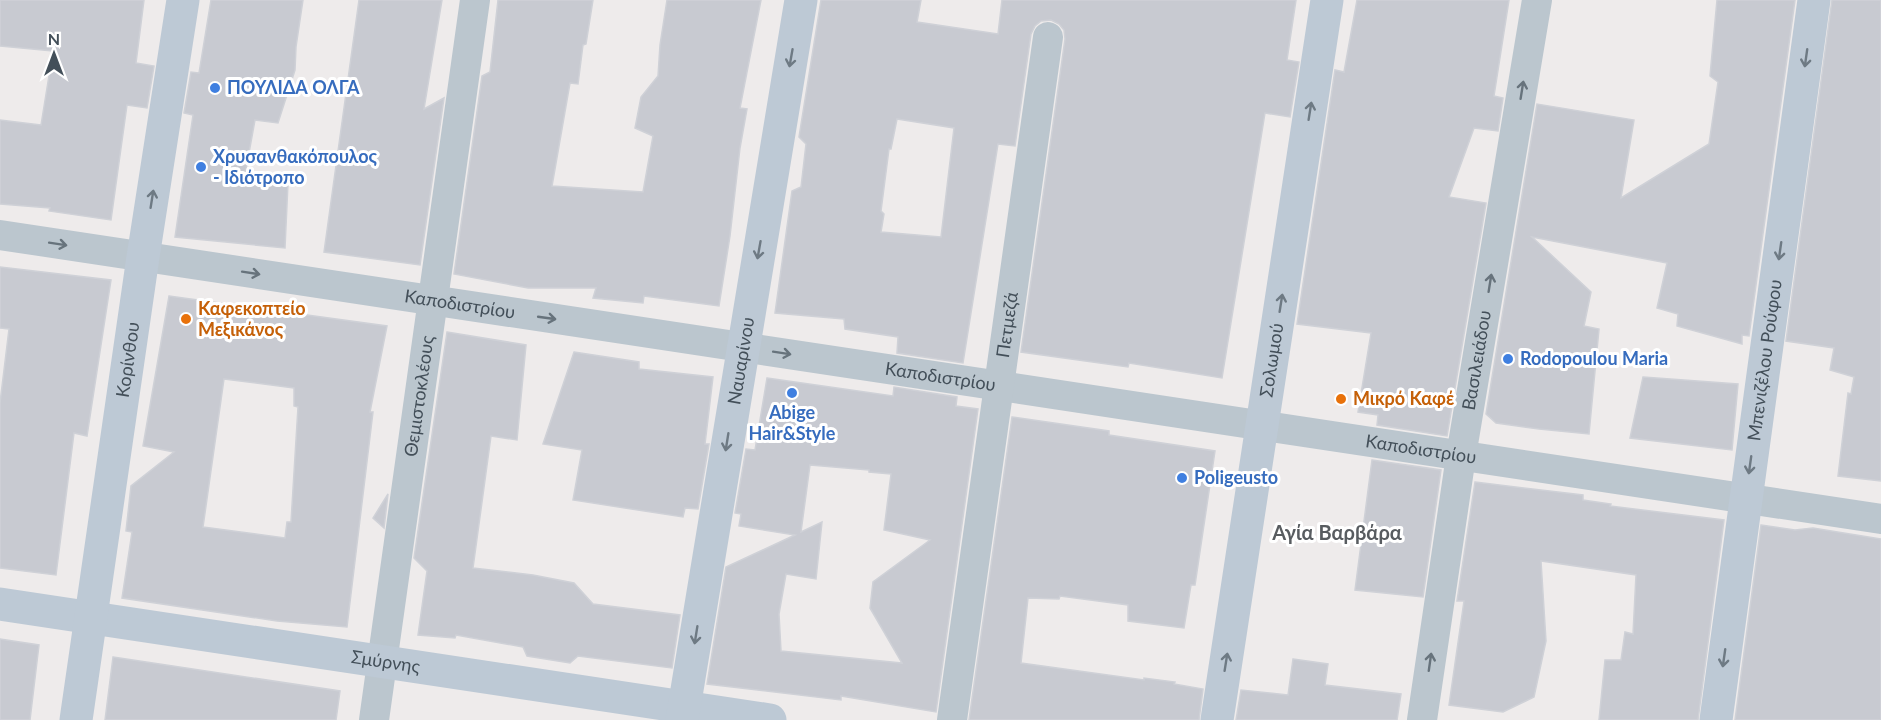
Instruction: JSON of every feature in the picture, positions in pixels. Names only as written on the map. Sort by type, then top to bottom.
[{"type":"street","name":"Κορίνθου","points":[[76,720],[183,0]]},
{"type":"street","name":"Θεμιστοκλέους","points":[[374,720],[475,0]]},
{"type":"street","name":"Ναυαρίνου","points":[[683,714],[801,0]]},
{"type":"street","name":"Σολωμού","points":[[1217,720],[1327,0]]},
{"type":"street","name":"Βασιλειάδου","points":[[1422,720],[1461,456],[1537,0]]},
{"type":"street","name":"Μπενιζέλου Ρούφου","points":[[1716,720],[1814,0]]},
{"type":"street","name":"Πετμεζά","points":[[952,720],[1048,38]]},
{"type":"street","name":"Καποδιστρίου","points":[[0,236],[1881,519]]},
{"type":"street","name":"Σμύρνης","points":[[0,604],[381,661],[683,714],[770,720]]},
{"type":"building","points":[[0,0],[144,0],[136,63],[154,66],[147,108],[127,105],[111,220],[49,211],[50,208],[0,204],[0,120],[41,125],[53,51],[0,46]]},
{"type":"building","points":[[211,0],[303,0],[295,70],[278,123],[255,120],[244,180],[288,183],[285,248],[175,237],[193,115],[184,113],[191,72],[199,73]]},
{"type":"building","points":[[359,0],[442,0],[424,109],[444,98],[420,265],[324,252]]},
{"type":"building","points":[[498,0],[593,0],[586,44],[583,45],[578,84],[570,83],[552,186],[643,192],[653,136],[635,128],[641,97],[658,76],[667,0],[761,0],[740,108],[747,109],[719,306],[644,296],[643,303],[593,298],[596,288],[528,288],[454,274],[482,76],[490,72]]},
{"type":"building","points":[[821,0],[921,0],[917,22],[998,34],[1002,0],[1296,0],[1287,60],[1299,62],[1290,117],[1265,113],[1222,378],[1129,363],[1128,367],[1021,352],[1065,39],[1064,30],[1059,24],[1051,20],[1041,21],[1035,26],[1031,34],[1015,146],[998,144],[963,363],[897,353],[898,337],[845,329],[844,319],[775,313],[792,191],[801,187],[806,144],[799,137]],"holes":[[[897,119],[954,128],[941,237],[881,232],[884,214],[881,211],[889,149],[891,149]]]},
{"type":"building","points":[[1357,0],[1509,0],[1494,96],[1503,98],[1498,131],[1474,128],[1449,197],[1486,203],[1447,436],[1377,425],[1378,415],[1358,412],[1371,333],[1297,324],[1335,70],[1344,72]]},
{"type":"building","points":[[1717,0],[1795,0],[1749,336],[1742,335],[1742,344],[1677,326],[1678,314],[1657,308],[1667,263],[1532,237],[1591,292],[1584,326],[1599,329],[1589,434],[1496,423],[1486,414],[1537,104],[1634,120],[1621,198],[1709,144],[1718,82],[1710,76]]},
{"type":"building","points":[[1832,0],[1881,0],[1881,481],[1838,476],[1848,393],[1851,394],[1854,377],[1830,370],[1834,348],[1786,341]]},
{"type":"building","points":[[0,267],[111,280],[87,436],[74,433],[56,575],[0,568],[0,403],[9,329],[0,328]]},
{"type":"building","points":[[169,296],[387,326],[370,412],[373,412],[347,627],[277,621],[122,598],[132,532],[126,531],[131,486],[174,452],[143,446]],"holes":[[[224,379],[294,388],[294,406],[298,407],[291,522],[287,522],[285,538],[203,527]]]},
{"type":"building","points":[[447,332],[526,345],[517,440],[491,436],[473,568],[533,575],[574,583],[593,604],[680,615],[672,668],[578,656],[570,663],[527,656],[523,647],[456,635],[455,638],[418,635],[427,571],[414,558]]},
{"type":"building","points":[[574,352],[639,362],[639,369],[713,377],[705,444],[709,444],[698,509],[685,508],[683,517],[573,500],[582,450],[543,444]]},
{"type":"building","points":[[1643,377],[1738,384],[1732,450],[1630,438]]},
{"type":"building","points":[[767,378],[893,396],[894,387],[957,397],[956,406],[978,409],[936,712],[841,696],[841,700],[707,684],[726,567],[795,535],[739,526],[741,514],[735,513],[746,449],[755,450]],"holes":[[[810,465],[869,470],[869,472],[891,474],[884,530],[930,540],[873,582],[870,608],[902,663],[781,651],[779,614],[786,574],[816,579],[822,522],[801,532]]]},
{"type":"building","points":[[1012,417],[1109,431],[1109,435],[1215,451],[1195,585],[1191,585],[1184,628],[1128,621],[1128,605],[1060,596],[1059,599],[1028,598],[1021,663],[1144,680],[1144,678],[1175,682],[1174,684],[1203,689],[1199,720],[969,720]]},
{"type":"building","points":[[1372,460],[1441,470],[1423,597],[1355,590]]},
{"type":"building","points":[[1475,482],[1583,495],[1583,500],[1611,504],[1610,506],[1724,520],[1698,720],[1599,720],[1605,660],[1621,660],[1625,632],[1633,634],[1636,575],[1541,561],[1546,641],[1534,697],[1503,712],[1449,705],[1464,601],[1457,601]]},
{"type":"building","points":[[388,494],[384,528],[373,518]]},
{"type":"building","points":[[1761,525],[1795,530],[1813,528],[1881,539],[1881,720],[1735,720]]},
{"type":"building","points":[[0,639],[39,645],[30,720],[0,720]]},
{"type":"building","points":[[113,657],[340,691],[336,720],[105,720]]},
{"type":"building","points":[[1293,659],[1328,664],[1325,685],[1401,694],[1397,720],[1236,720],[1241,690],[1288,695]]},
{"type":"place","name":"ΠΟΥΛΙΔΑ ΟΛΓΑ","points":[[215,88]]},
{"type":"place","name":"Χρυσανθακόπουλος - Ιδιότροπο","points":[[201,167]]},
{"type":"place","name":"Καφεκοπτείο Μεξικάνος","points":[[186,319]]},
{"type":"place","name":"Rodopoulou Maria","points":[[1508,359]]},
{"type":"place","name":"Abige Hair&Style","points":[[792,393]]},
{"type":"place","name":"Μικρό Καφέ","points":[[1341,399]]},
{"type":"place","name":"Poligeusto","points":[[1182,478]]},
{"type":"district","name":"Αγία Βαρβάρα","points":[[1337,533]]}]
